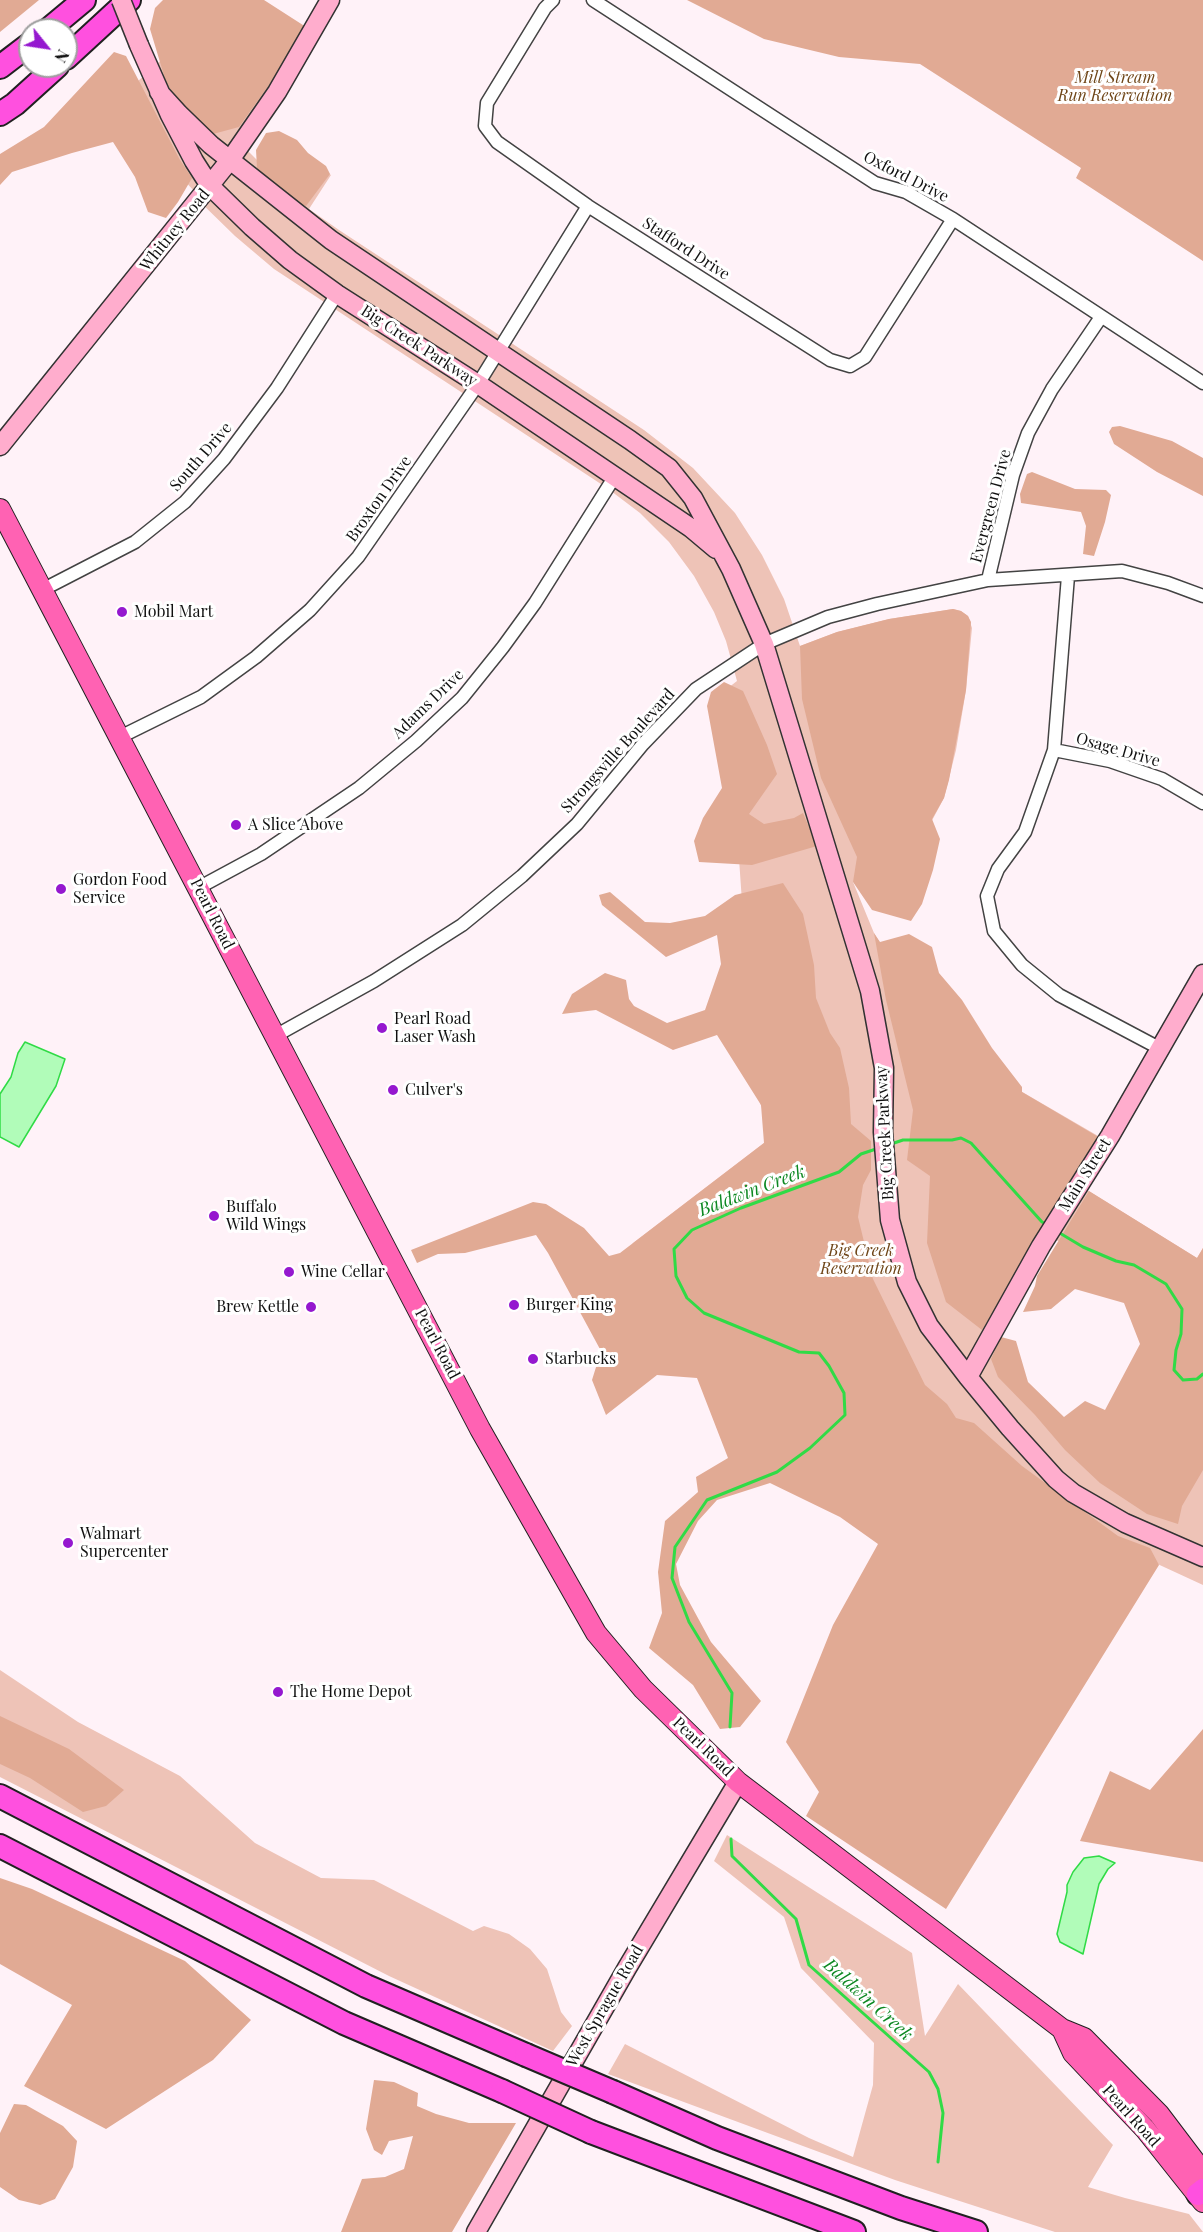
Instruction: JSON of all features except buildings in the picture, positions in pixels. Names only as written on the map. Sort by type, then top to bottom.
[{"type":"highway","points":[[62,18],[84,0]]},
{"type":"highway","points":[[78,47],[129,0]]},
{"type":"highway","points":[[0,67],[18,53]]},
{"type":"highway","points":[[0,114],[15,104],[44,78]]},
{"type":"highway","points":[[0,1796],[366,1986],[717,2138],[901,2208],[976,2232]]},
{"type":"highway","points":[[0,1846],[344,2023],[591,2132],[854,2232]]},
{"type":"highway","points":[[761,2198],[822,2232]]},
{"type":"main road","name":"Pearl Road","points":[[0,509],[480,1429],[596,1633],[644,1689],[738,1782],[1062,2029],[1084,2038],[1159,2114],[1203,2172]]},
{"type":"main road","name":"Pearl Road","points":[[1062,2029],[1073,2053],[1145,2129],[1202,2195]]},
{"type":"street","name":"Big Creek Parkway","points":[[121,0],[159,92],[181,138],[210,186],[252,227],[290,260],[337,294],[478,384],[615,476],[691,528],[724,557]]},
{"type":"street","name":"Whitney Road","points":[[0,446],[230,160],[277,92],[330,0]]},
{"type":"street","name":"Stafford Drive","points":[[553,0],[545,8],[487,103],[485,126],[497,142],[588,206],[830,360],[850,366],[865,357],[952,219]]},
{"type":"street","name":"Oxford Drive","points":[[593,0],[875,183],[906,192],[952,219],[1203,383]]},
{"type":"street","name":"Big Creek Parkway","points":[[159,92],[179,114],[230,160],[331,240],[630,440],[669,468],[693,498],[724,557],[764,644],[870,992],[884,1068],[883,1132],[890,1220],[907,1282],[929,1326],[1010,1428],[1056,1479],[1073,1493],[1125,1523],[1203,1557]]},
{"type":"street","name":"Broxton Drive","points":[[120,737],[201,697],[256,657],[310,610],[358,557],[499,352],[588,206]]},
{"type":"street","name":"South Drive","points":[[42,590],[135,542],[185,502],[225,459],[277,388],[337,294]]},
{"type":"street","name":"Evergreen Drive","points":[[988,580],[1013,475],[1028,433],[1052,389],[1101,317]]},
{"type":"street","name":"Adams Drive","points":[[198,888],[261,854],[359,788],[416,741],[462,698],[535,603],[615,476]]},
{"type":"street","name":"Strongsville Boulevard","points":[[275,1036],[374,981],[462,925],[522,876],[577,824],[643,744],[696,690],[764,644],[828,617],[988,580],[1122,571],[1168,583],[1203,596]]},
{"type":"street","points":[[1068,576],[1054,750],[1025,832],[998,869],[987,896],[994,930],[1022,965],[1059,995],[1159,1048]]},
{"type":"street","name":"Osage Drive","points":[[1054,750],[1110,761],[1162,779],[1203,803]]},
{"type":"street","name":"Main Street","points":[[968,1377],[1041,1246],[1110,1136],[1203,974]]},
{"type":"street","name":"West Sprague Road","points":[[476,2232],[627,1968],[738,1782]]},
{"type":"green space","points":[[0,0],[39,0],[0,32]]},
{"type":"green space","points":[[163,0],[264,0],[306,27],[274,78],[239,127],[213,134],[180,105],[166,82],[150,29],[155,8]]},
{"type":"green space","name":"Mill Stream Run Reservation","points":[[687,0],[1203,0],[1203,261],[1076,178],[1081,168],[920,64],[839,57],[764,39]]},
{"type":"green space","name":"Big Creek Reservation","points":[[307,40],[239,142],[263,166],[269,134],[331,175],[309,209],[644,430],[693,468],[735,513],[762,555],[784,599],[800,646],[837,632],[889,619],[953,609],[968,616],[972,628],[966,690],[956,750],[944,798],[928,828],[853,882],[874,933],[895,968],[1012,1086],[1105,1140],[1079,1185],[1197,1258],[1203,1248],[1203,1585],[1151,1561],[630,1249],[633,1243],[773,1136],[755,1090],[738,844],[710,702],[737,681],[726,641],[714,612],[694,576],[669,542],[640,513],[607,488],[274,269],[235,236],[195,197],[197,194],[155,150],[117,100],[179,44]],"holes":[[[1050,1236],[1166,1309],[1087,1452],[1000,1350],[988,1343]]]},
{"type":"green space","points":[[114,52],[126,56],[180,160],[192,178],[166,218],[148,212],[135,177],[113,142],[12,172],[0,185],[0,154],[44,127]]},
{"type":"green space","points":[[279,131],[297,140],[308,153],[326,166],[330,174],[306,206],[288,199],[262,176],[257,168],[256,150],[266,133]]},
{"type":"green space","points":[[1120,426],[1172,441],[1203,458],[1203,496],[1157,472],[1114,444],[1109,432],[1112,427]]},
{"type":"green space","points":[[1032,472],[1075,489],[1106,490],[1111,495],[1094,556],[1083,554],[1086,526],[1081,512],[1021,503],[1020,494],[1027,474]]},
{"type":"green space","points":[[953,609],[968,616],[971,622],[966,690],[949,780],[944,798],[932,819],[940,839],[933,870],[922,904],[911,921],[872,910],[853,882],[857,857],[821,778],[802,699],[800,646],[837,632],[889,619]]},
{"type":"green space","points":[[724,682],[743,691],[777,774],[749,814],[764,824],[794,818],[803,813],[817,846],[752,865],[699,862],[694,841],[703,818],[722,788],[707,706],[711,692]]},
{"type":"green space","points":[[783,883],[803,914],[814,965],[816,998],[830,1033],[840,1048],[849,1088],[851,1124],[871,1141],[871,1170],[863,1185],[858,1217],[873,1279],[925,1385],[947,1404],[956,1418],[974,1423],[1022,1466],[1118,1536],[1150,1548],[1159,1565],[946,1909],[806,1816],[819,1792],[786,1742],[833,1625],[878,1544],[840,1517],[770,1483],[717,1500],[698,1521],[676,1564],[680,1585],[711,1642],[761,1701],[740,1727],[720,1729],[693,1685],[649,1648],[662,1613],[658,1572],[665,1521],[698,1492],[696,1477],[728,1458],[697,1378],[657,1375],[606,1415],[592,1380],[601,1351],[536,1235],[465,1253],[438,1254],[417,1263],[411,1250],[533,1202],[546,1204],[584,1228],[609,1256],[620,1253],[764,1143],[761,1105],[717,1035],[673,1050],[596,1010],[562,1014],[572,994],[605,973],[626,980],[629,999],[634,1006],[667,1023],[705,1010],[721,964],[717,935],[666,957],[602,905],[599,895],[610,892],[645,922],[670,923],[705,916],[735,895]]},
{"type":"green space","points":[[874,933],[880,942],[909,934],[932,947],[939,973],[962,1000],[992,1048],[1022,1087],[1022,1092],[1100,1138],[982,1330],[946,1302],[927,1243],[930,1176],[907,1160],[913,1110],[886,1000]]},
{"type":"green space","points":[[1089,1191],[1197,1258],[1203,1248],[1203,1470],[1182,1506],[1178,1524],[1147,1514],[1100,1483],[1065,1450],[998,1377],[991,1359],[1001,1337],[1016,1341],[1028,1382],[1064,1417],[1085,1401],[1105,1410],[1140,1344],[1124,1303],[1075,1289],[1051,1309],[1023,1312],[1037,1276]]},
{"type":"green space","points":[[0,1670],[78,1722],[180,1776],[255,1843],[321,1878],[374,1880],[473,1931],[484,1926],[509,1934],[530,1949],[547,1969],[561,2012],[572,2026],[553,2051],[389,1976],[0,1777]]},
{"type":"green space","points":[[0,1716],[69,1749],[124,1790],[106,1806],[83,1812],[30,1778],[0,1764]]},
{"type":"green space","points":[[1203,1729],[1203,1862],[1080,1841],[1110,1771],[1150,1790]]},
{"type":"green space","points":[[727,1835],[912,1953],[925,2036],[958,1984],[1113,2145],[1088,2187],[1189,2214],[1203,2232],[1055,2232],[895,2180],[608,2074],[625,2044],[809,2138],[853,2157],[873,2085],[874,2043],[801,1968],[784,1917],[714,1861]]},
{"type":"green space","points":[[0,1878],[32,1889],[185,1961],[251,2020],[213,2060],[106,2129],[24,2086],[72,2005],[0,1964]]},
{"type":"green space","points":[[374,2080],[394,2082],[418,2093],[417,2106],[436,2114],[469,2123],[516,2123],[452,2232],[341,2232],[362,2179],[385,2177],[404,2169],[413,2136],[389,2141],[382,2155],[374,2150],[366,2129]]},
{"type":"green space","points":[[14,2104],[26,2105],[63,2126],[77,2141],[73,2167],[55,2199],[40,2205],[19,2200],[0,2187],[0,2133]]},
{"type":"shaded area","points":[[25,1042],[65,1059],[56,1086],[19,1147],[0,1137],[0,1094],[11,1077],[18,1053]]},
{"type":"shaded area","points":[[1099,1856],[1115,1863],[1108,1869],[1099,1884],[1083,1954],[1060,1942],[1057,1934],[1067,1885],[1073,1872],[1084,1858]]},
{"type":"waterway","name":"Baldwin Creek","points":[[891,1144],[903,1140],[961,1138],[971,1143],[1042,1222],[1048,1225]]},
{"type":"waterway","name":"Baldwin Creek","points":[[730,1727],[732,1693],[689,1622],[672,1578],[675,1547],[707,1500],[777,1472],[810,1448],[845,1415],[844,1393],[819,1353],[799,1352],[704,1313],[687,1298],[676,1276],[674,1249],[692,1230],[741,1208],[839,1172],[861,1154],[879,1148]]},
{"type":"waterway","name":"Baldwin Creek","points":[[1058,1232],[1083,1247],[1116,1261],[1134,1265],[1166,1284],[1182,1309],[1181,1334],[1176,1350],[1174,1370],[1183,1380],[1197,1379],[1203,1374]]},
{"type":"waterway","name":"Baldwin Creek","points":[[731,1839],[732,1856],[796,1919],[809,1965],[929,2072],[938,2089],[943,2113],[938,2162]]},
{"type":"place","name":"Mobil Mart","points":[[122,612]]},
{"type":"place","name":"A Slice Above","points":[[236,825]]},
{"type":"place","name":"Gordon Food Service","points":[[61,889]]},
{"type":"place","name":"Pearl Road Laser Wash","points":[[382,1028]]},
{"type":"place","name":"Culver's","points":[[393,1090]]},
{"type":"place","name":"Buffalo Wild Wings","points":[[214,1216]]},
{"type":"place","name":"Wine Cellar","points":[[289,1272]]},
{"type":"place","name":"Burger King","points":[[514,1305]]},
{"type":"place","name":"Brew Kettle","points":[[311,1307]]},
{"type":"place","name":"Starbucks","points":[[533,1359]]},
{"type":"place","name":"Walmart Supercenter","points":[[68,1543]]},
{"type":"place","name":"The Home Depot","points":[[278,1692]]}]
